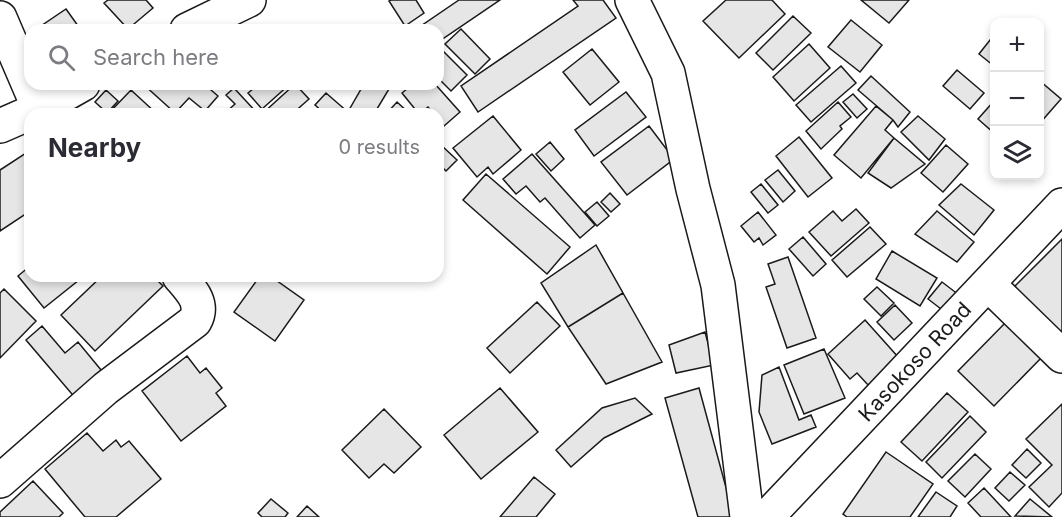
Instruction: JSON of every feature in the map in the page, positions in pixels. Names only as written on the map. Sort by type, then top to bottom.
[{"type":"street","points":[[200,24],[249,0]]},
{"type":"street","points":[[632,0],[668,73],[693,189],[718,285],[747,517]]},
{"type":"street","points":[[0,18],[24,73]]},
{"type":"street","points":[[31,90],[39,108]]},
{"type":"street","points":[[47,108],[74,90]]},
{"type":"street","points":[[0,126],[24,118]]},
{"type":"street","name":"Kasokoso Road","points":[[766,517],[1062,206]]},
{"type":"street","points":[[0,481],[106,388],[195,321],[198,315],[196,296],[184,282]]},
{"type":"street","points":[[988,284],[1062,356]]},
{"type":"building","points":[[108,0],[146,0],[153,8],[134,24],[123,24],[104,3]]},
{"type":"building","points":[[416,0],[424,13],[408,24],[404,24],[389,1]]},
{"type":"building","points":[[459,0],[500,0],[444,38],[444,24],[424,24]]},
{"type":"building","points":[[573,0],[603,0],[616,18],[478,112],[461,86],[578,6]]},
{"type":"building","points":[[726,0],[772,0],[785,14],[739,58],[703,21]]},
{"type":"building","points":[[861,0],[909,0],[889,23]]},
{"type":"building","points":[[66,9],[77,24],[44,24]]},
{"type":"building","points":[[793,16],[811,33],[773,70],[756,53]]},
{"type":"building","points":[[851,20],[882,45],[860,72],[828,47]]},
{"type":"building","points":[[461,29],[490,59],[475,74],[445,44]]},
{"type":"building","points":[[990,40],[990,63],[979,54]]},
{"type":"building","points":[[809,44],[830,68],[794,101],[773,77]]},
{"type":"building","points":[[592,49],[619,82],[590,105],[563,72]]},
{"type":"building","points":[[444,52],[467,75],[451,91],[444,84]]},
{"type":"building","points":[[841,66],[856,83],[811,122],[796,105]]},
{"type":"building","points":[[957,70],[984,93],[970,109],[943,86]]},
{"type":"building","points":[[871,76],[910,112],[898,127],[858,90]]},
{"type":"building","points":[[1044,84],[1061,99],[1044,118]]},
{"type":"building","points":[[106,90],[118,101],[112,108],[102,108],[95,102]]},
{"type":"building","points":[[131,90],[150,108],[114,108]]},
{"type":"building","points":[[150,90],[211,90],[218,96],[208,108],[201,108],[189,98],[180,108],[169,108]]},
{"type":"building","points":[[232,90],[236,90],[252,108],[231,108],[235,104],[226,95]]},
{"type":"building","points":[[252,90],[283,90],[263,108],[248,93]]},
{"type":"building","points":[[288,90],[301,90],[309,99],[299,108],[269,108]]},
{"type":"building","points":[[361,90],[388,90],[378,108],[350,108]]},
{"type":"building","points":[[406,90],[440,90],[460,112],[444,126],[444,108],[414,108],[402,93]]},
{"type":"building","points":[[626,92],[646,117],[594,156],[575,130]]},
{"type":"building","points":[[326,93],[343,108],[318,108],[315,105]]},
{"type":"building","points":[[853,94],[867,109],[857,118],[843,102]]},
{"type":"building","points":[[397,102],[404,108],[392,108]]},
{"type":"building","points":[[838,102],[851,117],[840,126],[842,129],[821,149],[806,131]]},
{"type":"building","points":[[876,106],[893,120],[885,130],[894,138],[861,178],[834,155]]},
{"type":"building","points":[[990,106],[990,130],[978,119]]},
{"type":"building","points":[[493,116],[521,150],[493,174],[488,167],[477,177],[453,148]]},
{"type":"building","points":[[918,116],[945,139],[929,160],[901,132]]},
{"type":"building","points":[[649,126],[674,159],[627,195],[601,162]]},
{"type":"building","points":[[799,137],[832,178],[808,197],[776,156]]},
{"type":"building","points":[[894,138],[925,164],[891,188],[868,173]]},
{"type":"building","points":[[550,142],[564,159],[551,171],[536,154]]},
{"type":"building","points":[[946,145],[968,164],[943,192],[921,173]]},
{"type":"building","points":[[444,148],[457,160],[446,171],[444,169]]},
{"type":"building","points":[[24,154],[24,215],[0,231],[0,170]]},
{"type":"building","points":[[532,154],[595,225],[580,238],[545,198],[540,202],[526,186],[516,194],[503,179]]},
{"type":"building","points":[[778,170],[795,191],[783,202],[765,180]]},
{"type":"building","points":[[486,174],[570,247],[547,274],[463,200]]},
{"type":"building","points":[[761,184],[778,205],[768,213],[751,192]]},
{"type":"building","points":[[961,184],[994,210],[974,235],[939,205]]},
{"type":"building","points":[[610,193],[620,204],[611,212],[601,202]]},
{"type":"building","points":[[597,202],[609,216],[597,226],[585,212]]},
{"type":"building","points":[[856,209],[869,223],[831,256],[809,232],[833,211],[842,221]]},
{"type":"building","points":[[937,211],[974,242],[957,262],[915,234]]},
{"type":"building","points":[[758,212],[776,235],[763,245],[759,238],[754,242],[741,226]]},
{"type":"building","points":[[870,227],[886,244],[847,277],[832,260]]},
{"type":"building","points":[[803,237],[826,264],[813,276],[789,249]]},
{"type":"building","points":[[1062,239],[1062,335],[1013,288]]},
{"type":"building","points":[[596,245],[623,293],[568,327],[541,283]]},
{"type":"building","points":[[892,251],[937,278],[920,306],[876,279]]},
{"type":"building","points":[[788,257],[816,338],[787,348],[766,287],[775,284],[768,264]]},
{"type":"building","points":[[24,271],[24,282],[76,282],[44,308],[18,276]]},
{"type":"building","points":[[96,282],[159,282],[163,286],[95,351],[61,315]]},
{"type":"building","points":[[256,282],[278,282],[304,300],[275,341],[234,312]]},
{"type":"building","points":[[942,282],[959,295],[945,312],[928,299]]},
{"type":"building","points":[[877,287],[894,303],[881,316],[864,299]]},
{"type":"building","points":[[4,289],[36,321],[0,358],[0,293]]},
{"type":"building","points":[[623,293],[662,362],[606,384],[568,327]]},
{"type":"building","points":[[537,302],[560,326],[510,373],[487,348]]},
{"type":"building","points":[[895,305],[912,323],[894,340],[877,322]]},
{"type":"building","points":[[865,320],[899,358],[869,386],[857,373],[850,379],[828,354]]},
{"type":"building","points":[[1008,320],[1044,355],[994,406],[958,371]]},
{"type":"building","points":[[42,326],[65,353],[78,342],[106,376],[77,400],[26,340]]},
{"type":"building","points":[[705,332],[714,365],[676,373],[669,345]]},
{"type":"building","points":[[824,349],[845,398],[804,414],[784,365]]},
{"type":"building","points":[[187,356],[200,373],[206,368],[222,388],[216,393],[226,406],[181,441],[142,391]]},
{"type":"building","points":[[779,367],[799,420],[811,415],[816,427],[772,444],[759,412],[762,375]]},
{"type":"building","points":[[500,388],[538,432],[481,479],[444,435]]},
{"type":"building","points":[[699,388],[734,517],[698,517],[665,398]]},
{"type":"building","points":[[947,393],[968,412],[922,461],[901,442]]},
{"type":"building","points":[[635,398],[652,414],[604,438],[571,467],[556,450],[602,408]]},
{"type":"building","points":[[1062,404],[1062,493],[1049,507],[1029,487],[1052,465],[1026,439]]},
{"type":"building","points":[[384,409],[421,447],[394,473],[384,464],[369,478],[342,450]]},
{"type":"building","points":[[970,416],[986,432],[942,478],[926,462]]},
{"type":"building","points":[[87,433],[103,451],[116,440],[121,447],[129,441],[161,479],[116,517],[85,517],[45,469]]},
{"type":"building","points":[[1027,449],[1041,463],[1026,478],[1012,465]]},
{"type":"building","points":[[886,452],[933,484],[910,517],[847,517],[843,514]]},
{"type":"building","points":[[975,454],[991,469],[965,497],[948,481]]},
{"type":"building","points":[[1010,472],[1025,485],[1009,501],[995,488]]},
{"type":"building","points":[[534,477],[555,494],[536,517],[500,517]]},
{"type":"building","points":[[33,481],[63,513],[59,517],[0,517],[0,512]]},
{"type":"building","points":[[984,488],[1011,517],[981,517],[968,503]]},
{"type":"building","points":[[936,492],[957,506],[950,517],[918,517]]},
{"type":"building","points":[[271,499],[288,513],[285,517],[262,517],[258,513]]},
{"type":"building","points":[[1030,499],[1052,517],[1015,516]]},
{"type":"building","points":[[307,506],[319,517],[297,517]]}]
